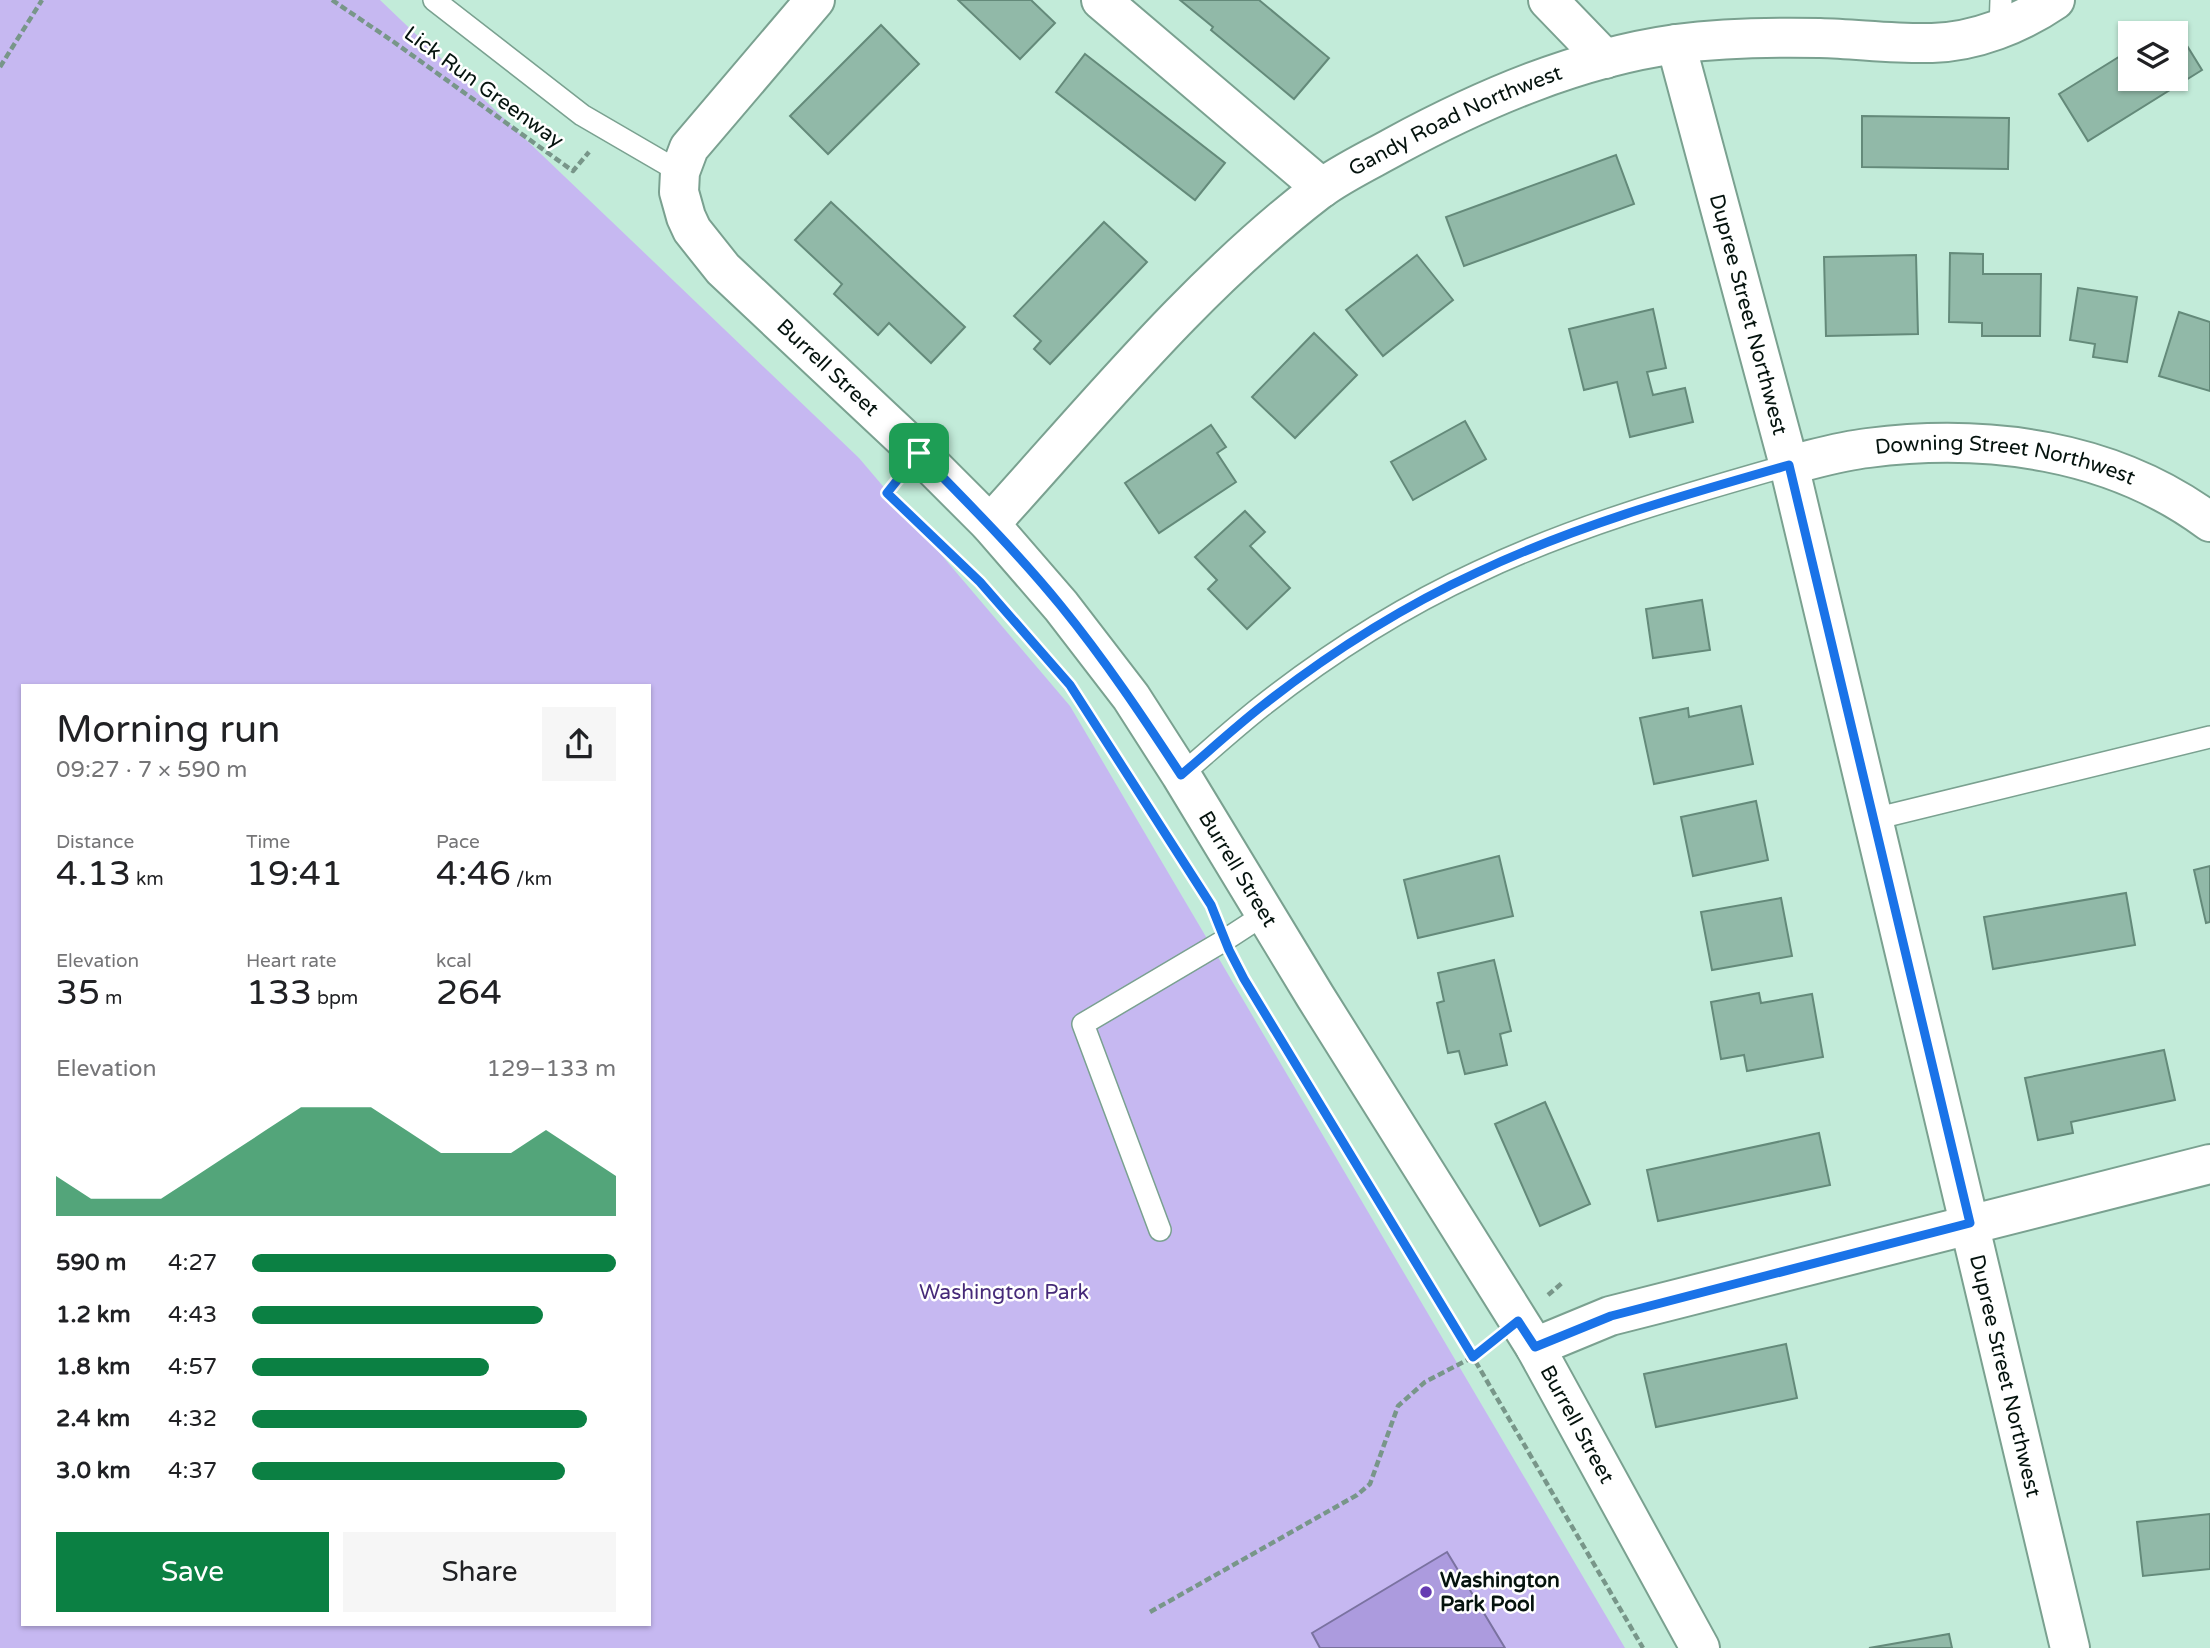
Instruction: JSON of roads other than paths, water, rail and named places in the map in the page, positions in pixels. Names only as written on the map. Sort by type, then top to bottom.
[{"type":"street","points":[[680,172],[689,148],[815,0]]},
{"type":"street","points":[[1101,0],[1322,188]]},
{"type":"street","points":[[1548,0],[1605,59]]},
{"type":"street","name":"Gandy Road Northwest","points":[[990,524],[1197,298],[1266,233],[1322,188],[1453,114],[1540,79],[1605,59],[1676,44],[1751,38],[1934,43],[1968,38],[2000,14],[2036,13],[2055,0]]},
{"type":"street","name":"Dupree Street Northwest","points":[[1676,44],[1789,465],[2070,1648]]},
{"type":"street","name":"Burrell Street","points":[[680,172],[679,192],[686,217],[692,230],[723,269],[919,453],[990,524],[1061,606],[1131,697],[1527,1334],[1700,1648]]},
{"type":"street","name":"Downing Street Northwest","points":[[1789,465],[1878,447],[1934,442],[2003,444],[2071,457],[2132,477],[2189,506],[2210,522]]},
{"type":"street","points":[[1527,1334],[1611,1316],[2210,1164]]},
{"type":"lane","points":[[434,0],[582,115],[680,172]]},
{"type":"lane","points":[[1181,775],[1262,706],[1330,657],[1401,612],[1476,572],[1542,543],[1688,494],[1789,465]]},
{"type":"lane","points":[[1874,819],[2210,737]]},
{"type":"lane","points":[[1160,1230],[1083,1024],[1265,914]]},
{"type":"place","name":"Washington Park Pool","points":[[1426,1592]]},
{"type":"park label","name":"Washington Park","points":[[1004,1292]]}]
